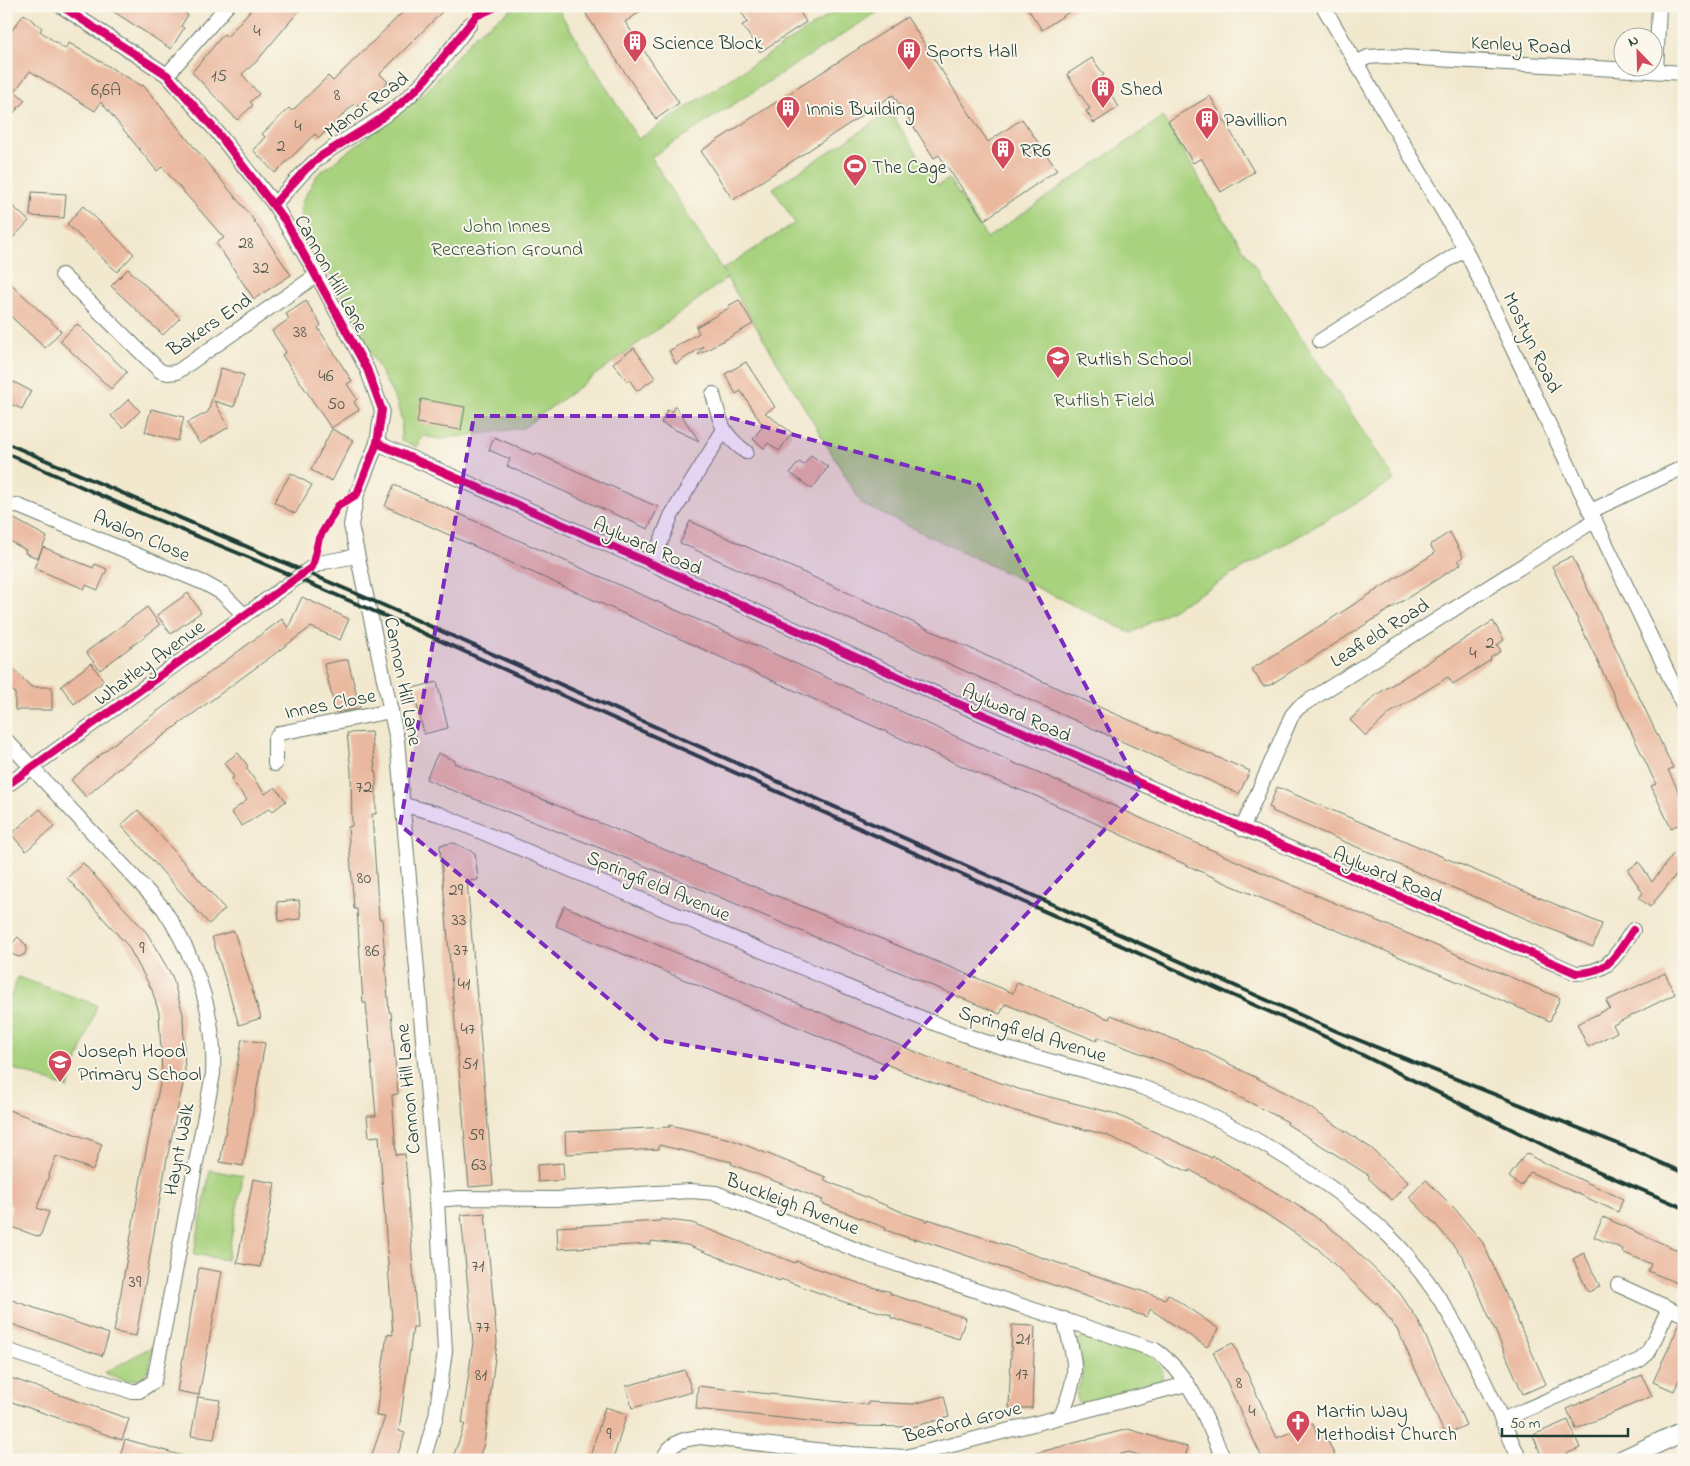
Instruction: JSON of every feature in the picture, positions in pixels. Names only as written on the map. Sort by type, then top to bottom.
[{"type":"main road","points":[[1622,1460],[1684,1432]]},
{"type":"street","name":"Cannon Hill Lane","points":[[61,6],[167,75],[217,132],[274,204],[317,275],[367,370],[380,402],[382,418],[377,443],[352,510],[351,525],[391,711],[404,805],[437,1200],[445,1352],[436,1416],[423,1460]]},
{"type":"street","points":[[167,75],[227,6]]},
{"type":"street","name":"Mostyn Road","points":[[1323,6],[1465,249],[1684,707]]},
{"type":"street","points":[[1659,28],[1660,6]]},
{"type":"street","name":"Manor Road","points":[[274,204],[306,168],[376,122],[407,98],[421,85],[470,24]]},
{"type":"street","name":"Kenley Road","points":[[1356,63],[1368,57],[1384,56],[1612,69]]},
{"type":"street","name":"Kenley Road","points":[[1662,72],[1684,74]]},
{"type":"street","points":[[1320,342],[1465,249]]},
{"type":"street","name":"Bakers End","points":[[62,275],[160,371],[168,373],[177,372],[317,275]]},
{"type":"street","points":[[713,394],[723,431],[730,440],[746,452]]},
{"type":"street","points":[[652,564],[672,516],[723,431]]},
{"type":"street","name":"Aylward Road","points":[[377,443],[652,564],[963,706],[1576,973],[1591,973],[1607,966],[1633,930]]},
{"type":"street","name":"Leafield Road","points":[[1242,829],[1292,715],[1298,707],[1593,516],[1684,467]]},
{"type":"street","name":"Avalon Close","points":[[16,505],[204,583],[222,593],[244,615]]},
{"type":"street","name":"Whatley Avenue","points":[[6,786],[312,567],[324,562],[357,556]]},
{"type":"street","name":"Innes Close","points":[[275,764],[274,739],[280,733],[391,711]]},
{"type":"street","points":[[6,740],[32,767]]},
{"type":"street","name":"Haynt Walk","points":[[6,1350],[130,1391],[147,1387],[154,1381],[213,1074],[214,1058],[210,1022],[194,964],[175,927],[162,908],[32,767]]},
{"type":"street","name":"Springfield Avenue","points":[[404,805],[439,814],[972,1037],[1168,1097],[1251,1139],[1294,1164],[1345,1199],[1387,1234],[1416,1266],[1451,1314],[1474,1357],[1520,1460]]},
{"type":"street","name":"Buckleigh Avenue","points":[[437,1200],[459,1198],[556,1199],[690,1191],[716,1193],[868,1254],[1155,1350],[1174,1366],[1187,1384],[1224,1460]]},
{"type":"street","points":[[1618,1285],[1684,1315]]},
{"type":"street","points":[[1502,1420],[1640,1360],[1648,1353],[1669,1308]]},
{"type":"street","points":[[1061,1416],[1076,1370],[1064,1319]]},
{"type":"street","name":"Beaford Grove","points":[[663,1460],[672,1446],[684,1440],[700,1437],[852,1454],[906,1457],[1061,1416],[1158,1394],[1187,1384]]},
{"type":"highlighted area","points":[[474,416],[724,416],[979,485],[1141,790],[875,1078],[658,1040],[400,825]]},
{"type":"green space","name":"Rutlish School","points":[[517,6],[556,6],[638,139],[843,6],[887,6],[651,157],[725,274],[723,269],[795,223],[773,188],[890,112],[938,185],[949,179],[987,238],[1163,117],[1214,204],[1395,480],[1132,633],[862,504],[727,278],[523,428],[440,439],[422,436],[417,447],[401,440],[402,423],[397,403],[302,221],[300,210],[303,200],[317,175],[426,92],[477,33]]},
{"type":"green space","points":[[18,977],[97,1005],[68,1088],[6,1066],[6,1009]]},
{"type":"green space","points":[[210,1170],[243,1176],[227,1260],[194,1254]]},
{"type":"green space","points":[[1089,1334],[1148,1354],[1155,1359],[1163,1371],[1161,1383],[1157,1387],[1085,1404],[1079,1402],[1077,1392],[1083,1371],[1077,1340]]},
{"type":"green space","points":[[153,1346],[149,1369],[140,1379],[127,1381],[104,1373]]},
{"type":"building","points":[[105,6],[174,6],[188,15],[181,26],[184,28],[171,49]]},
{"type":"building","points":[[254,6],[303,6],[256,62],[242,74],[259,94],[250,102],[253,105],[237,120],[192,72],[224,34],[227,37]]},
{"type":"building","points":[[409,6],[448,6],[380,74],[388,82],[360,108],[355,103],[319,138],[315,134],[275,173],[253,150],[265,137],[262,134],[289,108],[292,111],[328,76],[333,81]]},
{"type":"building","name":"Science Block","points":[[598,6],[649,6],[625,22],[679,103],[656,119],[586,14]]},
{"type":"building","points":[[737,6],[796,6],[806,22],[760,52],[742,25],[748,22]]},
{"type":"building","points":[[1026,6],[1078,6],[1042,30]]},
{"type":"building","points":[[24,14],[42,28],[40,31],[65,49],[69,43],[143,85],[250,215],[291,275],[254,299],[216,243],[224,238],[162,167],[157,171],[101,102],[95,111],[30,71],[15,91],[25,100],[6,122],[6,38]]},
{"type":"building","points":[[907,17],[988,142],[1022,119],[1057,170],[984,220],[939,155],[934,158],[893,95],[733,200],[701,151]]},
{"type":"building","points":[[1092,58],[1104,75],[1100,78],[1119,107],[1094,123],[1086,111],[1090,109],[1067,74]]},
{"type":"building","name":"Pavillion","points":[[1210,96],[1254,172],[1221,192],[1201,158],[1193,163],[1168,121]]},
{"type":"building","points":[[32,192],[66,194],[64,218],[30,216]]},
{"type":"building","points":[[6,200],[29,221],[6,245]]},
{"type":"building","points":[[83,206],[134,254],[117,272],[67,224]]},
{"type":"building","points":[[128,269],[180,318],[163,335],[111,286]]},
{"type":"building","points":[[6,279],[61,331],[45,348],[6,312]]},
{"type":"building","points":[[739,300],[753,324],[698,355],[703,346],[676,364],[669,351],[699,333],[696,327]]},
{"type":"building","points":[[306,301],[321,325],[318,328],[352,381],[347,384],[357,399],[354,402],[359,410],[331,428],[282,355],[286,352],[272,331],[289,319],[286,314]]},
{"type":"building","points":[[77,324],[127,372],[111,389],[60,341]]},
{"type":"building","points":[[634,348],[655,378],[637,391],[629,379],[627,381],[613,363]]},
{"type":"building","points":[[746,362],[775,407],[765,413],[792,433],[779,451],[768,443],[764,448],[753,439],[763,426],[741,391],[736,394],[725,374]]},
{"type":"building","points":[[221,368],[244,375],[234,407],[214,401],[229,427],[200,444],[187,423],[208,412]]},
{"type":"building","points":[[6,378],[31,391],[22,409],[6,402]]},
{"type":"building","points":[[129,399],[140,411],[123,428],[111,416]]},
{"type":"building","points":[[421,399],[465,407],[461,430],[417,423]]},
{"type":"building","points":[[675,406],[699,441],[661,423],[667,410],[672,412]]},
{"type":"building","points":[[151,409],[184,417],[178,441],[145,432]]},
{"type":"building","points":[[332,429],[353,440],[332,481],[311,470]]},
{"type":"building","points":[[494,437],[535,455],[536,453],[658,507],[648,529],[507,466],[510,459],[489,450]]},
{"type":"building","points":[[811,455],[828,467],[812,489],[790,473],[799,462],[804,465]]},
{"type":"building","points":[[291,473],[312,485],[295,514],[274,502]]},
{"type":"building","points":[[394,485],[1252,868],[1560,998],[1550,1021],[1228,884],[1036,796],[991,779],[385,506]]},
{"type":"building","points":[[11,517],[47,537],[38,558],[25,553],[26,550],[6,539],[6,528]]},
{"type":"building","points":[[690,521],[1108,711],[1250,771],[1239,794],[680,543]]},
{"type":"building","points":[[1450,532],[1463,557],[1458,560],[1461,564],[1270,685],[1263,686],[1252,669],[1435,553],[1430,545]]},
{"type":"building","points":[[43,547],[93,568],[95,564],[107,569],[98,590],[86,585],[84,589],[34,568]]},
{"type":"building","points":[[1572,556],[1673,768],[1668,770],[1684,803],[1684,822],[1671,828],[1651,786],[1656,784],[1552,566]]},
{"type":"building","points":[[188,593],[201,612],[171,634],[157,615]]},
{"type":"building","points":[[302,597],[349,619],[340,640],[311,627],[114,772],[86,797],[71,780],[112,745],[282,619],[288,628]]},
{"type":"building","points":[[147,607],[160,625],[100,670],[86,652]]},
{"type":"building","points":[[1493,621],[1504,640],[1497,645],[1501,651],[1490,658],[1491,660],[1453,684],[1448,677],[1390,713],[1366,736],[1350,720],[1376,695]]},
{"type":"building","points":[[348,660],[360,708],[336,713],[324,664]]},
{"type":"building","points":[[6,661],[31,687],[52,687],[52,710],[15,710],[15,693],[6,684]]},
{"type":"building","points":[[91,663],[104,681],[74,704],[61,686]]},
{"type":"building","points":[[437,682],[448,728],[424,734],[413,688]]},
{"type":"building","points":[[371,732],[376,777],[376,814],[372,814],[379,919],[382,919],[398,1094],[392,1095],[396,1155],[405,1154],[417,1327],[413,1327],[399,1431],[405,1433],[396,1460],[370,1460],[385,1417],[376,1416],[387,1334],[393,1335],[379,1136],[369,1137],[367,1116],[376,1116],[366,1003],[363,1003],[357,909],[354,909],[348,827],[352,826],[351,771],[347,733]]},
{"type":"building","points":[[238,753],[248,766],[246,768],[265,794],[275,787],[286,801],[273,811],[270,808],[242,826],[231,812],[247,800],[231,779],[234,777],[224,763]]},
{"type":"building","points":[[438,753],[455,761],[454,763],[1013,993],[1017,982],[1109,1019],[1111,1015],[1204,1051],[1292,1096],[1371,1148],[1408,1182],[1392,1200],[1368,1178],[1370,1176],[1287,1124],[1288,1122],[1192,1073],[1098,1037],[1097,1041],[1005,1004],[1000,1014],[633,861],[444,787],[426,779]]},
{"type":"building","points":[[1277,787],[1602,924],[1593,947],[1272,811],[1273,809],[1269,807]]},
{"type":"building","points":[[40,809],[55,826],[26,851],[11,834]]},
{"type":"building","points":[[138,810],[225,909],[209,924],[121,825]]},
{"type":"building","points":[[454,843],[475,853],[478,880],[467,881],[493,1185],[469,1187],[440,845]]},
{"type":"building","points":[[1674,853],[1684,860],[1684,865],[1650,907],[1639,898],[1643,893],[1628,870],[1639,862],[1652,882]]},
{"type":"building","points":[[83,863],[147,933],[172,976],[183,1014],[185,1075],[167,1158],[136,1336],[114,1332],[144,1161],[162,1074],[159,1013],[152,990],[128,946],[67,878]]},
{"type":"building","points":[[299,900],[301,919],[279,921],[277,902]]},
{"type":"building","points":[[564,906],[930,1058],[1018,1089],[1113,1113],[1212,1158],[1213,1156],[1260,1183],[1310,1213],[1338,1234],[1399,1292],[1418,1320],[1466,1425],[1445,1435],[1398,1331],[1377,1302],[1376,1304],[1317,1248],[1248,1202],[1190,1170],[1189,1172],[1106,1135],[1015,1111],[917,1077],[556,926]]},
{"type":"building","points":[[234,931],[261,1018],[239,1025],[212,937]]},
{"type":"building","points":[[18,937],[27,946],[25,954],[19,957],[11,954],[10,946]]},
{"type":"building","points":[[1665,973],[1675,994],[1613,1025],[1617,1032],[1588,1047],[1577,1024],[1610,1008],[1606,1001]]},
{"type":"building","points":[[242,1039],[265,1043],[243,1166],[220,1162]]},
{"type":"building","points":[[6,1109],[102,1144],[93,1170],[56,1156],[37,1208],[49,1212],[40,1237],[6,1225],[12,1206],[6,1204]]},
{"type":"building","points":[[670,1125],[730,1139],[826,1177],[824,1180],[907,1214],[928,1221],[928,1219],[1165,1299],[1168,1294],[1219,1329],[1207,1347],[1150,1309],[1147,1317],[915,1238],[915,1240],[885,1230],[886,1228],[821,1203],[823,1200],[731,1164],[732,1162],[659,1145],[659,1149],[566,1154],[565,1132],[670,1127]]},
{"type":"building","points":[[1526,1153],[1623,1199],[1618,1212],[1530,1172],[1521,1186],[1509,1177]]},
{"type":"building","points":[[563,1163],[564,1180],[538,1182],[537,1165]]},
{"type":"building","points":[[253,1179],[275,1183],[260,1267],[237,1263]]},
{"type":"building","points":[[1426,1180],[1455,1209],[1483,1243],[1546,1384],[1523,1394],[1463,1257],[1409,1197]]},
{"type":"building","points":[[485,1213],[497,1342],[484,1444],[478,1460],[452,1460],[465,1424],[462,1424],[473,1342],[461,1215]]},
{"type":"building","points":[[1603,1217],[1684,1253],[1684,1286],[1648,1271],[1651,1264],[1622,1252],[1623,1249],[1594,1237]]},
{"type":"building","points":[[661,1219],[692,1223],[795,1263],[796,1261],[966,1318],[959,1339],[891,1318],[891,1315],[847,1303],[781,1279],[780,1281],[687,1245],[651,1241],[651,1244],[558,1249],[557,1227],[660,1221]]},
{"type":"building","points":[[1584,1253],[1600,1287],[1588,1292],[1573,1259]]},
{"type":"building","points":[[199,1268],[222,1272],[199,1395],[177,1391]]},
{"type":"building","points":[[6,1298],[109,1334],[102,1356],[6,1322]]},
{"type":"building","points":[[1680,1323],[1684,1324],[1684,1369],[1674,1391],[1653,1382]]},
{"type":"building","points":[[1012,1325],[1035,1326],[1032,1408],[1009,1408]]},
{"type":"building","points":[[1233,1343],[1277,1438],[1312,1423],[1318,1436],[1324,1433],[1335,1456],[1325,1460],[1263,1460],[1213,1352]]},
{"type":"building","points":[[685,1370],[692,1392],[632,1408],[626,1386]]},
{"type":"building","points":[[1642,1375],[1652,1396],[1576,1429],[1567,1409]]},
{"type":"building","points":[[11,1378],[129,1419],[122,1440],[6,1400],[6,1391]]},
{"type":"building","points":[[698,1386],[868,1405],[868,1402],[913,1404],[944,1396],[949,1417],[912,1427],[857,1426],[696,1409]]},
{"type":"building","points":[[198,1397],[220,1400],[214,1439],[191,1436]]},
{"type":"building","points":[[605,1407],[627,1414],[613,1460],[589,1460]]},
{"type":"building","points":[[1568,1420],[1580,1448],[1552,1460],[1543,1460],[1533,1435]]},
{"type":"building","points":[[1128,1429],[1188,1447],[1184,1460],[1154,1460],[1129,1452],[1100,1460],[1030,1460],[1029,1455]]},
{"type":"building","points":[[125,1439],[183,1456],[182,1460],[119,1460]]},
{"type":"railway","points":[[6,443],[385,606],[1336,1031],[1616,1143],[1684,1173]]},
{"type":"railway","points":[[6,453],[138,512],[385,616],[1328,1038],[1588,1167],[1684,1208]]},
{"type":"cycle path","points":[[6,786],[312,567],[319,538],[338,506],[357,494],[377,443],[382,410],[367,369],[286,222],[217,132],[167,75],[61,6]]},
{"type":"cycle path","points":[[274,204],[306,169],[321,156],[376,122],[400,104],[421,85],[476,16],[498,6]]},
{"type":"cycle path","points":[[377,443],[652,564],[954,702],[1576,973],[1597,970],[1611,961],[1633,930]]},
{"type":"place","name":"Science Block","points":[[635,63]]},
{"type":"place","name":"Sports Hall","points":[[909,71]]},
{"type":"place","name":"Shed","points":[[1103,109]]},
{"type":"place","name":"Innis Building","points":[[788,129]]},
{"type":"place","name":"Pavillion","points":[[1207,140]]},
{"type":"place","name":"RR6","points":[[1003,170]]},
{"type":"place","name":"The Cage","points":[[855,187]]},
{"type":"place","name":"Rutlish School","points":[[1058,379]]},
{"type":"place","name":"Joseph Hood Primary School","points":[[60,1083]]},
{"type":"place","name":"Martin Way Methodist Church","points":[[1298,1443]]},
{"type":"park label","name":"John Innes Recreation Ground","points":[[507,236]]},
{"type":"park label","name":"Rutlish Field","points":[[1104,399]]}]
